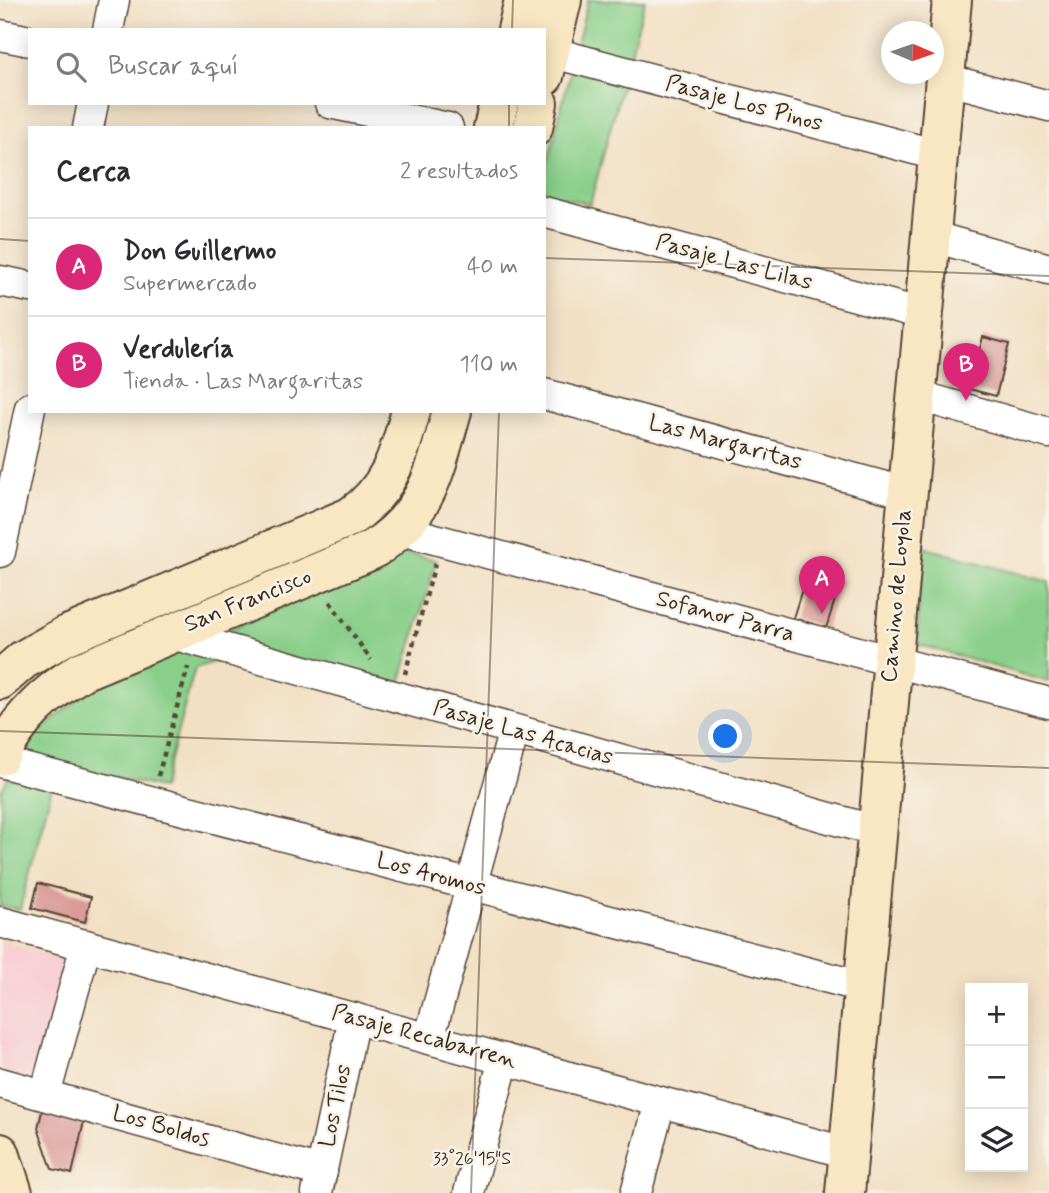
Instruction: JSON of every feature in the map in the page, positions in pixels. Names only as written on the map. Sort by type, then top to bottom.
[{"type":"main road","points":[[517,28],[524,0]]},
{"type":"main road","points":[[547,64],[562,0]]},
{"type":"main road","name":"Camino de Loyola","points":[[845,1193],[952,0]]},
{"type":"main road","points":[[493,126],[499,105]]},
{"type":"main road","points":[[533,126],[538,105]]},
{"type":"main road","name":"San Francisco","points":[[0,680],[23,660],[65,636],[350,517],[364,507],[387,481],[410,413]]},
{"type":"main road","name":"San Francisco","points":[[0,755],[22,719],[60,684],[82,671],[182,638],[311,575],[372,550],[401,530],[429,487],[451,413]]},
{"type":"main road","points":[[0,1153],[13,1193]]},
{"type":"street","points":[[108,28],[114,0]]},
{"type":"street","points":[[0,35],[28,41]]},
{"type":"street","name":"Pasaje Los Pinos","points":[[547,64],[937,155]]},
{"type":"street","points":[[945,79],[1049,106]]},
{"type":"street","points":[[88,126],[93,105]]},
{"type":"street","points":[[339,105],[439,126]]},
{"type":"street","name":"Pasaje Las Lilas","points":[[546,213],[923,314]]},
{"type":"street","points":[[930,236],[1049,269]]},
{"type":"street","points":[[0,281],[28,286]]},
{"type":"street","name":"Las Margaritas","points":[[546,395],[907,493]]},
{"type":"street","points":[[916,395],[1049,433]]},
{"type":"street","points":[[2,534],[29,413]]},
{"type":"street","name":"Sofanor Parra","points":[[401,530],[1049,703]]},
{"type":"street","name":"Pasaje Las Acacias","points":[[182,638],[876,831]]},
{"type":"street","points":[[429,1039],[514,730]]},
{"type":"street","name":"Los Aromos","points":[[0,762],[863,987]]},
{"type":"street","name":"Pasaje Recabarren","points":[[0,922],[848,1153]]},
{"type":"street","points":[[45,1095],[86,945]]},
{"type":"street","name":"Los Tilos","points":[[319,1182],[354,1018]]},
{"type":"street","points":[[469,1193],[504,1059]]},
{"type":"street","name":"Los Boldos","points":[[0,1083],[319,1182]]},
{"type":"street","points":[[636,1193],[660,1102]]},
{"type":"path","points":[[398,698],[442,540]]},
{"type":"path","points":[[311,575],[398,698]]},
{"type":"path","points":[[150,802],[182,638]]},
{"type":"shaded area","points":[[0,940],[68,963],[39,1078],[0,1072]]},
{"type":"green space","points":[[588,0],[645,0],[590,204],[546,193],[546,169]]},
{"type":"green space","points":[[923,547],[1049,582],[1049,682],[916,644]]},
{"type":"green space","points":[[395,551],[437,560],[400,683],[252,649],[195,668],[162,788],[58,764],[20,909],[0,906],[1,791],[27,742],[88,690],[360,573]]},
{"type":"building","points":[[983,337],[1009,344],[996,396],[969,389]]},
{"type":"building","points":[[808,570],[841,581],[826,628],[793,618]]},
{"type":"building","points":[[38,883],[91,897],[85,922],[32,908]]},
{"type":"building","points":[[43,1107],[85,1117],[72,1174],[52,1169],[38,1128]]},
{"type":"place","name":"Verdulería","points":[[966,401]]},
{"type":"place","name":"Don Guillermo","points":[[822,614]]}]
